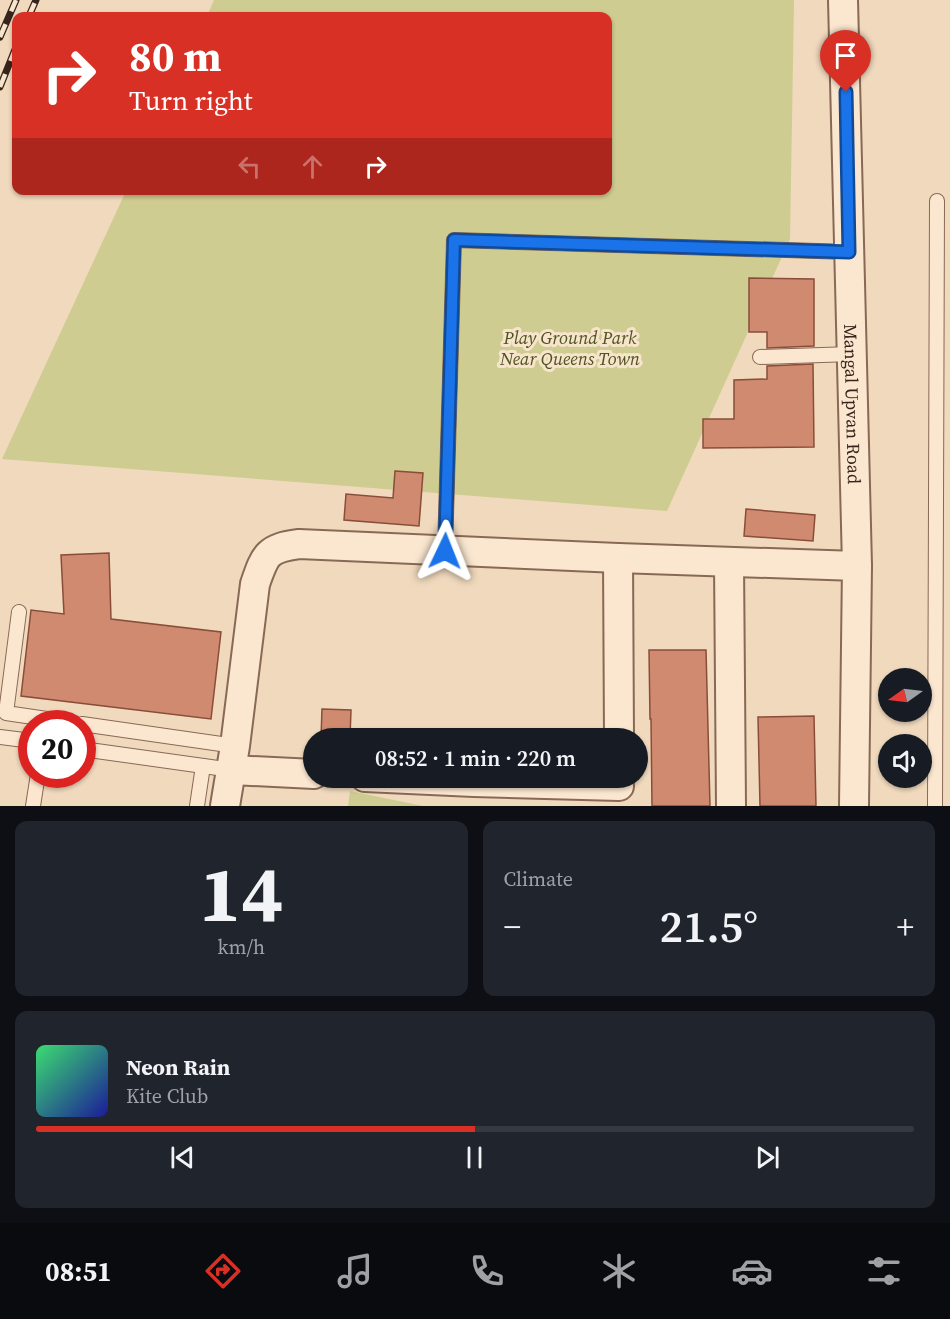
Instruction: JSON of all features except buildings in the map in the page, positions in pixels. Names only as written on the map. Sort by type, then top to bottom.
[{"type":"street","name":"Mangal Upvan Road","points":[[843,0],[857,566],[854,806]]},
{"type":"street","points":[[225,806],[255,584],[262,564],[269,553],[283,546],[299,544],[857,566]]},
{"type":"street","points":[[618,558],[619,728]]},
{"type":"street","points":[[729,562],[731,806]]},
{"type":"street","points":[[233,758],[303,772]]},
{"type":"street","points":[[583,788],[619,790]]},
{"type":"lane","points":[[935,806],[943,686],[937,201]]},
{"type":"lane","points":[[445,551],[454,240],[849,252]]},
{"type":"lane","points":[[760,357],[852,354]]},
{"type":"lane","points":[[18,715],[6,713],[19,612]]},
{"type":"lane","points":[[96,727],[233,758]]},
{"type":"lane","points":[[0,737],[18,739]]},
{"type":"lane","points":[[96,751],[203,766],[233,758]]},
{"type":"lane","points":[[197,806],[203,766]]},
{"type":"lane","points":[[33,806],[36,788]]},
{"type":"green space","name":"Play Ground Park Near Queens Town","points":[[214,0],[794,0],[790,239],[667,511],[2,459],[124,195],[612,195],[612,12],[209,12]]},
{"type":"green space","points":[[350,791],[423,806],[348,806]]},
{"type":"railway","points":[[0,37],[16,0]]},
{"type":"railway","points":[[31,12],[36,0]]},
{"type":"railway","points":[[0,87],[12,57]]},
{"type":"route","points":[[445,551],[454,240],[849,252],[846,92]]}]
